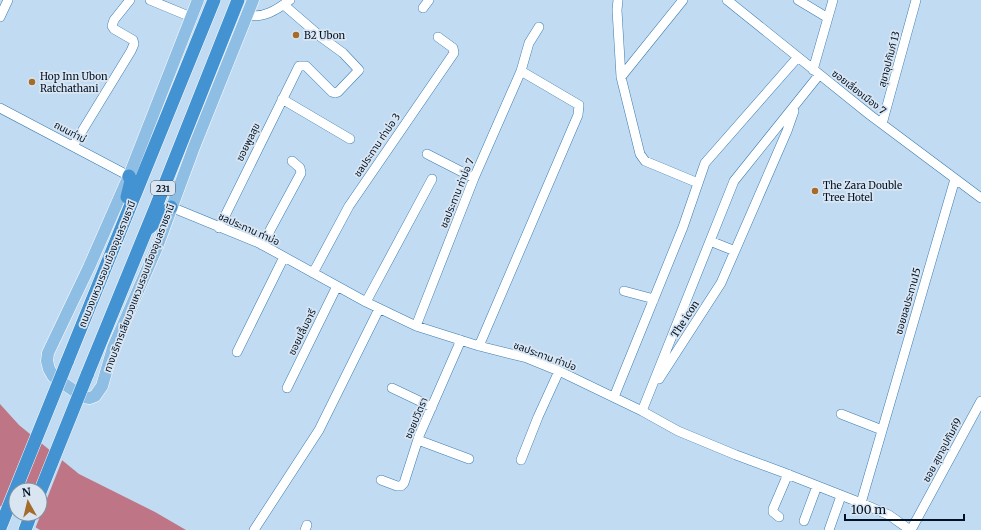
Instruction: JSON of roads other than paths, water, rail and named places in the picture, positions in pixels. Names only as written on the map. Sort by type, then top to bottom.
[{"type":"highway","name":"ถนนวงแหวนรอบเมืองอุบลราชธานี","points":[[0,528],[214,0]]},
{"type":"highway","name":"231","points":[[44,482],[146,232],[238,0]]},
{"type":"highway","points":[[124,222],[124,208],[131,181],[129,176]]},
{"type":"highway","points":[[146,232],[171,207]]},
{"type":"main road","name":"ทางบริการเลียบวงแหวนรอบเมืองอุบลราชธานี","points":[[198,0],[129,176],[89,267],[48,353],[47,361],[53,376],[83,397],[90,398],[95,396],[102,386],[113,348],[157,247],[171,207],[253,0]]},
{"type":"street","points":[[0,17],[8,0]]},
{"type":"street","points":[[73,146],[134,44],[133,40],[114,29],[112,26],[114,20],[130,0]]},
{"type":"street","points":[[150,0],[191,17]]},
{"type":"street","points":[[423,8],[429,0]]},
{"type":"street","points":[[618,0],[617,10],[621,77],[642,158],[650,163],[698,183]]},
{"type":"street","points":[[621,77],[683,0]]},
{"type":"street","name":"ซอยเลี่ยงเมือง 7","points":[[727,0],[882,124],[981,198]]},
{"type":"street","points":[[798,0],[828,18]]},
{"type":"street","points":[[816,72],[833,0]]},
{"type":"street","name":"สุขาอุปกัมภ์ 13","points":[[882,124],[916,0]]},
{"type":"street","points":[[247,14],[253,17],[261,16],[287,2]]},
{"type":"street","name":"ซอยพูลสุข","points":[[219,228],[299,66],[306,66],[332,92],[335,93],[338,92],[359,70],[343,53],[320,37],[287,2]]},
{"type":"street","name":"ชลประทาน ท่าบ่อ 7","points":[[416,326],[474,178],[521,71],[529,43],[539,27]]},
{"type":"street","name":"ชลประทาน ท่าบ่อ 3","points":[[313,273],[349,206],[454,53],[453,48],[438,37]]},
{"type":"street","points":[[614,397],[683,227],[706,163],[798,57]]},
{"type":"street","points":[[479,346],[578,114],[579,106],[521,71]]},
{"type":"street","name":"The icon","points":[[642,411],[734,181],[796,103],[816,72]]},
{"type":"street","points":[[282,98],[350,139]]},
{"type":"street","name":"The icon","points":[[648,397],[721,283],[787,131],[796,103]]},
{"type":"street","name":"ถนนท่าบ่","points":[[0,108],[129,176]]},
{"type":"street","points":[[427,154],[474,178]]},
{"type":"street","points":[[262,245],[301,173],[300,168],[292,161]]},
{"type":"street","name":"ซอยชลประทาน15","points":[[861,503],[956,179]]},
{"type":"street","points":[[366,302],[432,180]]},
{"type":"street","name":"ชลประทาน ท่าบ่อ","points":[[171,207],[262,245],[379,309],[416,326],[479,346],[527,358],[614,397],[678,431],[861,503],[889,515],[911,530]]},
{"type":"street","points":[[710,241],[735,251]]},
{"type":"street","points":[[238,352],[284,257]]},
{"type":"street","name":"ซอยปลื้มอารี","points":[[287,388],[337,286]]},
{"type":"street","points":[[624,291],[654,299]]},
{"type":"street","points":[[254,530],[320,430],[379,309]]},
{"type":"street","name":"ซอยปวิตรา","points":[[381,480],[397,486],[401,486],[404,482],[418,440],[461,340]]},
{"type":"street","points":[[521,460],[558,371]]},
{"type":"street","points":[[392,388],[432,407]]},
{"type":"street","name":"ซอย สุขาอุปกัมภ์9","points":[[911,530],[981,401]]},
{"type":"street","points":[[841,414],[882,430]]},
{"type":"street","points":[[418,440],[469,459]]},
{"type":"street","points":[[779,517],[773,512],[772,509],[788,474]]},
{"type":"street","points":[[804,521],[817,486]]},
{"type":"street","points":[[829,530],[841,496]]},
{"type":"place","name":"B2 Ubon","points":[[296,35]]},
{"type":"place","name":"Hop Inn Ubon Ratchathani","points":[[32,82]]},
{"type":"place","name":"The Zara Double Tree Hotel","points":[[815,191]]}]
